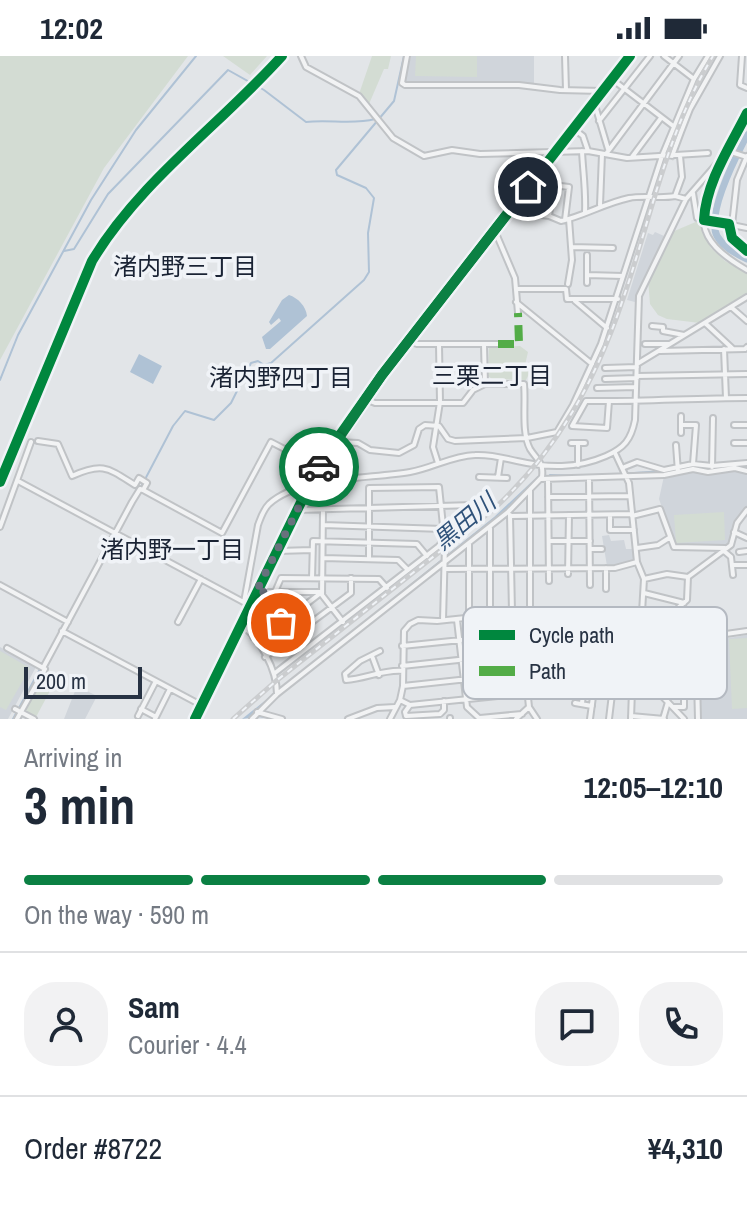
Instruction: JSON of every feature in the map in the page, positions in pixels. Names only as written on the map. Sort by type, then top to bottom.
[{"type":"main road","points":[[195,719],[241,625],[247,604],[335,442],[408,341],[630,56]]},
{"type":"street","points":[[301,56],[306,67],[359,96],[393,138],[424,156],[452,150],[480,154],[585,151],[632,157],[708,153]]},
{"type":"street","points":[[407,56],[402,83],[405,85],[519,85],[604,91]]},
{"type":"street","points":[[565,56],[566,90]]},
{"type":"street","points":[[599,121],[650,56]]},
{"type":"street","points":[[664,56],[694,79]]},
{"type":"street","points":[[605,152],[679,56]]},
{"type":"street","points":[[335,442],[358,443],[370,450],[405,452],[414,445],[419,429],[425,425],[442,428],[451,441],[527,438],[557,432],[593,364],[618,299],[662,156],[694,79],[708,56]]},
{"type":"street","points":[[672,156],[695,99],[720,56]]},
{"type":"street","points":[[742,56],[740,85],[747,88]]},
{"type":"street","points":[[613,80],[681,132]]},
{"type":"street","points":[[594,102],[605,152],[600,205]]},
{"type":"street","points":[[747,113],[710,189],[704,220],[711,245],[717,252],[747,270]]},
{"type":"street","points":[[632,157],[661,118]]},
{"type":"street","points":[[574,129],[583,136],[585,151],[585,212]]},
{"type":"street","points":[[729,152],[747,157],[737,180],[730,224]]},
{"type":"street","points":[[18,481],[247,604],[258,525],[265,508],[285,493],[309,486],[413,472],[468,455],[543,466],[578,466],[615,453],[631,435],[636,402],[639,296],[686,199],[729,152]]},
{"type":"street","points":[[675,196],[682,177],[680,156]]},
{"type":"street","points":[[549,216],[553,185],[569,187],[567,220],[572,260],[568,284]]},
{"type":"street","points":[[693,193],[697,218],[747,228]]},
{"type":"street","points":[[511,211],[549,216],[561,221],[600,205],[632,197],[658,199],[675,196],[686,199]]},
{"type":"street","points":[[495,230],[515,278],[518,313]]},
{"type":"street","points":[[571,247],[613,248]]},
{"type":"street","points":[[587,255],[587,283]]},
{"type":"street","points":[[587,275],[623,276]]},
{"type":"street","points":[[516,289],[566,289],[567,299],[618,299]]},
{"type":"street","points":[[605,368],[637,366],[747,297]]},
{"type":"street","points":[[573,299],[607,328]]},
{"type":"street","points":[[516,302],[593,364]]},
{"type":"street","points":[[731,307],[747,321]]},
{"type":"street","points":[[705,323],[733,349]]},
{"type":"street","points":[[652,326],[684,335]]},
{"type":"street","points":[[408,341],[439,345],[498,344]]},
{"type":"street","points":[[645,344],[669,344]]},
{"type":"street","points":[[438,463],[433,447],[440,402],[439,345]]},
{"type":"street","points":[[484,345],[485,384]]},
{"type":"street","points":[[658,351],[747,347]]},
{"type":"street","points":[[724,349],[726,398]]},
{"type":"street","points":[[605,379],[747,374]]},
{"type":"street","points":[[365,399],[375,403],[463,403],[473,390],[485,384],[524,384],[527,438],[543,466],[548,497],[549,581]]},
{"type":"street","points":[[597,388],[636,387]]},
{"type":"street","points":[[609,401],[607,428],[572,426],[586,401],[747,398]]},
{"type":"street","points":[[681,416],[681,433]]},
{"type":"street","points":[[713,418],[716,425],[713,468]]},
{"type":"street","points":[[681,425],[696,425],[693,466]]},
{"type":"street","points":[[734,425],[747,425]]},
{"type":"street","points":[[593,428],[593,437]]},
{"type":"street","points":[[38,441],[58,444],[72,476],[93,466],[112,470],[135,485],[139,478],[146,482],[143,490]]},
{"type":"street","points":[[0,527],[31,442]]},
{"type":"street","points":[[17,719],[114,532],[140,489],[222,533],[271,442],[319,467]]},
{"type":"street","points":[[571,443],[585,443]]},
{"type":"street","points":[[578,443],[578,466]]},
{"type":"street","points":[[734,443],[747,443]]},
{"type":"street","points":[[676,445],[678,468]]},
{"type":"street","points":[[615,453],[625,473],[630,496],[637,562],[644,579],[643,607]]},
{"type":"street","points":[[498,477],[501,458]]},
{"type":"street","points":[[305,460],[309,486]]},
{"type":"street","points":[[625,473],[637,462],[664,470],[693,466],[747,471]]},
{"type":"street","points":[[713,468],[747,463]]},
{"type":"street","points":[[255,715],[277,691],[445,559],[510,514],[543,477],[589,478],[678,468]]},
{"type":"street","points":[[479,477],[507,478]]},
{"type":"street","points":[[589,478],[590,585]]},
{"type":"street","points":[[369,559],[369,488],[439,487],[445,538],[443,620]]},
{"type":"street","points":[[530,490],[530,607]]},
{"type":"street","points":[[548,497],[630,496]]},
{"type":"street","points":[[297,510],[474,505]]},
{"type":"street","points":[[510,514],[632,515],[660,509],[674,547],[724,549],[731,557],[733,575]]},
{"type":"street","points":[[323,510],[322,592],[343,622]]},
{"type":"street","points":[[644,579],[660,574],[688,577],[731,545],[737,523],[747,510]]},
{"type":"street","points":[[510,514],[512,607]]},
{"type":"street","points":[[568,571],[569,515]]},
{"type":"street","points":[[610,515],[610,530],[634,530]]},
{"type":"street","points":[[737,523],[745,525]]},
{"type":"street","points":[[323,525],[443,529]]},
{"type":"street","points":[[490,527],[490,607]]},
{"type":"street","points":[[734,532],[747,538]]},
{"type":"street","points":[[275,673],[387,588],[445,538]]},
{"type":"street","points":[[637,548],[658,545],[669,538]]},
{"type":"street","points":[[312,578],[313,541],[417,544],[427,556]]},
{"type":"street","points":[[549,541],[590,541]]},
{"type":"street","points":[[469,543],[469,607]]},
{"type":"street","points":[[590,549],[602,549]]},
{"type":"street","points":[[277,551],[312,550]]},
{"type":"street","points":[[739,552],[747,551]]},
{"type":"street","points":[[323,558],[398,560],[408,571]]},
{"type":"street","points":[[445,569],[549,568],[568,571],[637,562]]},
{"type":"street","points":[[732,565],[747,565]]},
{"type":"street","points":[[606,568],[606,589]]},
{"type":"street","points":[[679,607],[687,600],[688,577]]},
{"type":"street","points":[[281,623],[275,592],[281,578],[379,579],[387,588]]},
{"type":"street","points":[[265,657],[351,593],[351,578]]},
{"type":"street","points":[[178,622],[201,579]]},
{"type":"street","points":[[0,585],[68,622]]},
{"type":"street","points":[[256,592],[322,592]]},
{"type":"street","points":[[253,637],[274,629],[322,592]]},
{"type":"street","points":[[644,593],[684,603]]},
{"type":"street","points":[[348,719],[377,708],[393,713],[403,686],[402,646],[405,629],[413,621],[463,618]]},
{"type":"street","points":[[403,686],[463,680],[457,619]]},
{"type":"street","points":[[241,625],[253,637],[275,673],[277,691]]},
{"type":"street","points":[[62,631],[201,705]]},
{"type":"street","points":[[727,634],[747,631]]},
{"type":"street","points":[[402,646],[463,640]]},
{"type":"street","points":[[7,648],[43,668]]},
{"type":"street","points":[[380,651],[360,661],[345,674],[346,680],[379,675],[389,670],[461,660]]},
{"type":"street","points":[[372,656],[379,675]]},
{"type":"street","points":[[138,716],[156,681]]},
{"type":"street","points":[[141,709],[156,718],[171,689]]},
{"type":"street","points":[[400,700],[410,705],[465,699],[467,707],[480,718],[522,714]]},
{"type":"street","points":[[528,699],[537,719]]},
{"type":"street","points":[[582,704],[583,699]]},
{"type":"street","points":[[590,719],[593,699]]},
{"type":"street","points":[[609,719],[611,699]]},
{"type":"street","points":[[665,699],[684,719]]},
{"type":"street","points":[[674,707],[684,707],[684,699]]},
{"type":"street","points":[[698,699],[698,719]]},
{"type":"street","points":[[410,705],[406,716],[440,714],[444,710],[444,701]]},
{"type":"street","points":[[631,717],[661,719],[668,702]]},
{"type":"street","points":[[575,703],[592,706]]},
{"type":"street","points":[[516,719],[529,707]]},
{"type":"street","points":[[19,711],[34,719]]},
{"type":"street","points":[[255,715],[282,719]]},
{"type":"shaded area","points":[[0,56],[188,56],[104,168],[0,360]]},
{"type":"shaded area","points":[[223,56],[267,56],[250,75]]},
{"type":"shaded area","points":[[372,56],[391,56],[388,69],[384,69],[369,104],[359,94]]},
{"type":"shaded area","points":[[411,56],[534,56],[534,85],[408,83],[405,80]]},
{"type":"shaded area","points":[[416,56],[477,56],[477,77],[415,76]]},
{"type":"shaded area","points":[[698,221],[711,248],[725,261],[747,273],[747,295],[700,323],[667,319],[658,315],[650,304],[648,279],[672,232]]},
{"type":"shaded area","points":[[655,232],[664,236],[635,302],[627,300],[648,233],[653,235]]},
{"type":"shaded area","points":[[520,346],[528,352],[525,365],[530,372],[526,380],[492,379],[488,376],[489,347]]},
{"type":"shaded area","points":[[693,470],[706,473],[737,470],[747,473],[747,506],[736,519],[728,545],[675,545],[659,499],[664,476]]},
{"type":"shaded area","points":[[724,512],[725,540],[676,543],[674,515]]},
{"type":"shaded area","points":[[609,535],[611,541],[624,540],[626,549],[632,549],[634,562],[607,566],[602,536]]},
{"type":"shaded area","points":[[747,635],[747,719],[701,719],[701,699],[727,699],[727,638]]},
{"type":"shaded area","points":[[747,638],[747,708],[732,709],[729,639]]},
{"type":"shaded area","points":[[0,647],[36,667],[8,719],[0,719]]},
{"type":"shaded area","points":[[0,651],[30,668],[6,710],[0,707]]},
{"type":"shaded area","points":[[47,670],[58,676],[36,717],[25,711]]},
{"type":"shaded area","points":[[77,686],[97,696],[85,719],[64,719]]},
{"type":"water","points":[[289,295],[301,303],[307,316],[270,349],[266,349],[262,337],[281,321],[279,318],[271,325],[269,322],[282,300]]},
{"type":"water","points":[[139,354],[162,366],[153,384],[130,372]]},
{"type":"water","points":[[540,474],[552,477],[538,477],[503,513],[253,713],[275,719],[242,719],[494,517]]},
{"type":"waterway","points":[[0,380],[18,335],[91,200],[136,130],[196,56]]},
{"type":"waterway","points":[[141,487],[173,426],[185,411],[214,420],[231,403],[251,363],[271,363],[364,280],[369,272],[368,233],[374,198],[366,188],[337,175],[336,170],[394,101],[404,56]]},
{"type":"waterway","points":[[64,251],[74,249],[108,194],[228,70],[264,90],[306,122],[375,119]]},
{"type":"waterway","points":[[747,135],[724,185],[715,226],[723,244],[747,259]]},
{"type":"waterway","name":"黒田川","points":[[697,466],[746,469]]},
{"type":"waterway","name":"黒田川","points":[[606,475],[663,471]]},
{"type":"waterway","name":"黒田川","points":[[550,475],[576,476]]},
{"type":"waterway","points":[[13,719],[98,562]]},
{"type":"railway","points":[[233,719],[276,681],[495,508],[537,463],[572,413],[599,360],[632,271],[671,146],[713,56]]},
{"type":"marked path","points":[[498,344],[519,344],[518,313]]},
{"type":"cycle path","points":[[0,482],[92,261],[111,232],[157,179],[282,56]]},
{"type":"cycle path","points":[[195,719],[309,486],[335,442],[382,375],[630,56]]},
{"type":"cycle path","points":[[747,113],[714,178],[704,220],[729,224],[732,238],[747,251]]},
{"type":"way so far","points":[[281,623],[275,592],[256,592],[319,467]]},
{"type":"district","name":"渚内野三丁目","points":[[185,266]]},
{"type":"district","name":"三栗二丁目","points":[[492,375]]},
{"type":"district","name":"渚内野四丁目","points":[[281,377]]},
{"type":"district","name":"渚内野一丁目","points":[[172,549]]},
{"type":"route","points":[[319,467],[382,375],[528,187]]}]
